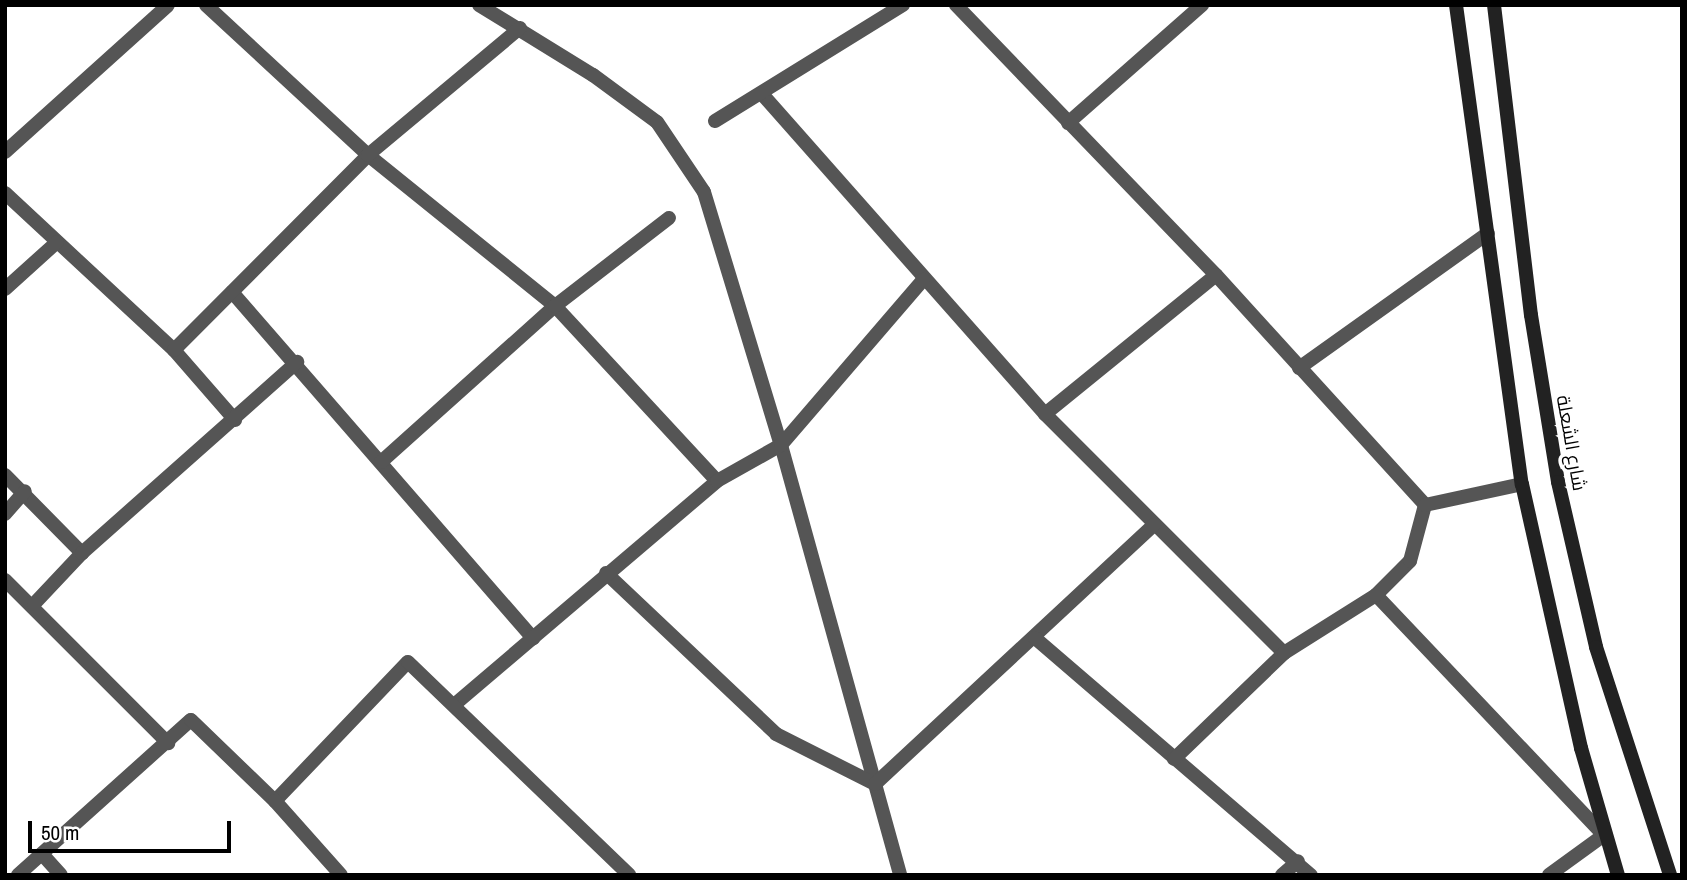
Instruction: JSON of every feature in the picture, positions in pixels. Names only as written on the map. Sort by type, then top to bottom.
[{"type":"main road","points":[[1456,5],[1522,484],[1557,648],[1604,835],[1618,875]]},
{"type":"main road","name":"شارع الشعلة","points":[[1494,5],[1531,315],[1558,482],[1596,647],[1670,875]]},
{"type":"street","points":[[5,152],[168,5]]},
{"type":"street","points":[[206,5],[368,155],[555,306],[716,481]]},
{"type":"street","points":[[479,5],[520,28],[657,122],[704,192],[780,445],[900,875]]},
{"type":"street","points":[[715,121],[903,5]]},
{"type":"street","points":[[956,5],[1216,275],[1425,505]]},
{"type":"street","points":[[1068,123],[1202,5]]},
{"type":"street","points":[[174,350],[368,155],[520,28]]},
{"type":"street","points":[[762,94],[923,280],[1045,414],[1284,653]]},
{"type":"street","points":[[5,192],[174,350],[235,420]]},
{"type":"street","points":[[382,462],[555,306],[669,218]]},
{"type":"street","points":[[1299,368],[1488,233]]},
{"type":"street","points":[[5,289],[57,242]]},
{"type":"street","points":[[1045,414],[1216,275]]},
{"type":"street","points":[[454,705],[716,481],[780,445],[923,280]]},
{"type":"street","points":[[232,292],[297,362],[533,638]]},
{"type":"street","points":[[34,604],[82,553],[235,420],[297,362]]},
{"type":"street","points":[[5,475],[25,491],[82,553]]},
{"type":"street","points":[[1425,505],[1522,484]]},
{"type":"street","points":[[5,514],[25,491]]},
{"type":"street","points":[[1174,759],[1284,653],[1376,595],[1410,561],[1425,505]]},
{"type":"street","points":[[875,784],[1154,525]]},
{"type":"street","points":[[606,573],[776,734],[875,784]]},
{"type":"street","points":[[5,580],[34,604],[168,743]]},
{"type":"street","points":[[1376,595],[1604,835],[1549,875]]},
{"type":"street","points":[[1035,638],[1174,759],[1298,861],[1311,875]]},
{"type":"street","points":[[275,801],[408,662],[629,875]]},
{"type":"street","points":[[19,875],[191,720],[275,801],[341,875]]},
{"type":"street","points":[[42,854],[61,875]]},
{"type":"street","points":[[1282,875],[1298,861]]}]
